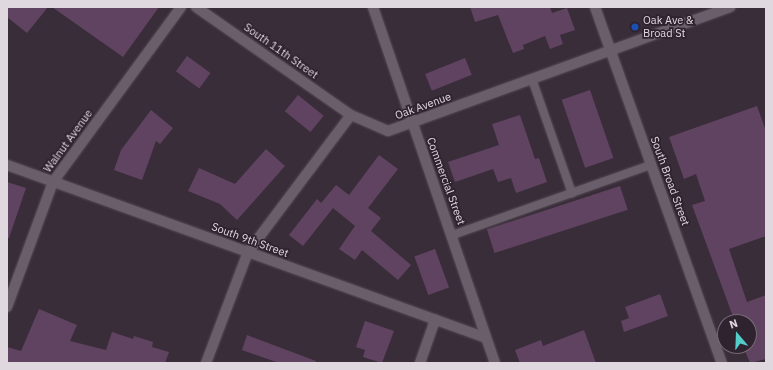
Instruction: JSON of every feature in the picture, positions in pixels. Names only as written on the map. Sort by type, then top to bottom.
[{"type":"street","name":"Walnut Avenue","points":[[7,307],[53,182],[181,7]]},
{"type":"street","name":"South 11th Street","points":[[196,7],[351,115]]},
{"type":"street","name":"Commercial Street","points":[[373,7],[453,235],[495,363]]},
{"type":"street","name":"South Broad Street","points":[[595,7],[722,363]]},
{"type":"street","name":"Oak Avenue","points":[[351,115],[388,131],[730,7]]},
{"type":"street","points":[[206,363],[248,252],[351,115]]},
{"type":"street","name":"South 9th Street","points":[[7,165],[486,338]]},
{"type":"street","points":[[420,363],[436,320]]},
{"type":"lane","points":[[532,79],[572,193]]},
{"type":"lane","points":[[453,235],[651,165]]},
{"type":"building","points":[[7,7],[48,7],[27,33],[7,17]]},
{"type":"building","points":[[52,7],[159,7],[123,57]]},
{"type":"building","points":[[470,7],[550,7],[552,13],[567,8],[575,30],[560,35],[563,44],[550,49],[545,36],[523,45],[524,49],[513,53],[498,15],[475,22]]},
{"type":"building","points":[[187,56],[210,73],[199,88],[176,71]]},
{"type":"building","points":[[465,58],[472,75],[432,91],[425,74]]},
{"type":"building","points":[[590,90],[613,158],[585,168],[562,100]]},
{"type":"building","points":[[298,95],[324,116],[310,132],[285,111]]},
{"type":"building","points":[[757,106],[766,131],[766,236],[729,249],[747,302],[766,295],[766,359],[750,363],[746,354],[757,354],[757,314],[732,314],[692,205],[705,201],[696,174],[684,179],[669,137]]},
{"type":"building","points":[[151,110],[173,128],[160,144],[156,141],[142,180],[114,170],[121,150]]},
{"type":"building","points":[[520,115],[535,159],[539,158],[547,182],[516,193],[511,178],[498,182],[493,169],[455,182],[448,162],[499,145],[492,124]]},
{"type":"building","points":[[266,149],[285,166],[237,220],[220,204],[188,191],[199,168],[235,184]]},
{"type":"building","points":[[379,155],[398,169],[368,208],[381,218],[371,231],[411,265],[398,280],[362,250],[355,260],[339,249],[355,226],[333,208],[303,246],[289,235],[317,199],[321,203],[336,185],[349,195]]},
{"type":"building","points":[[7,182],[26,188],[9,238],[7,238]]},
{"type":"building","points":[[620,186],[628,210],[495,253],[487,229]]},
{"type":"building","points":[[435,249],[449,288],[428,295],[414,257]]},
{"type":"building","points":[[660,294],[668,316],[624,332],[621,321],[629,318],[625,307]]},
{"type":"building","points":[[39,309],[77,325],[70,341],[106,350],[112,332],[133,339],[134,336],[153,342],[152,347],[169,352],[165,363],[7,363],[7,347],[21,351]]},
{"type":"building","points":[[365,321],[394,331],[382,363],[363,357],[365,350],[356,347]]},
{"type":"building","points":[[584,330],[596,363],[520,363],[515,350],[541,340],[543,346]]},
{"type":"building","points":[[247,335],[316,361],[315,363],[279,363],[242,350]]},
{"type":"place","name":"Oak Ave & Broad St","points":[[635,27]]}]
